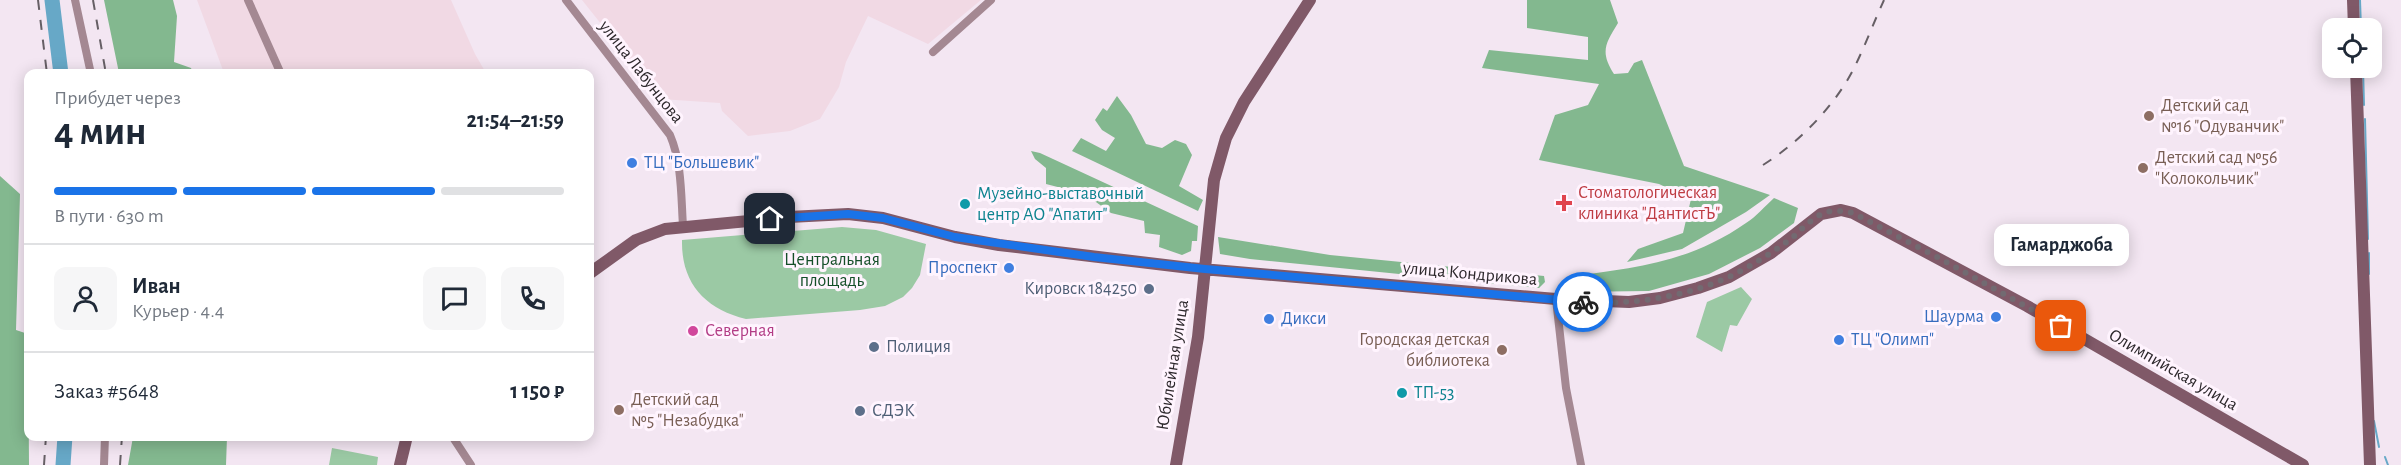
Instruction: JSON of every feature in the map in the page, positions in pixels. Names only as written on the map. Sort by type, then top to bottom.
[{"type":"street","points":[[75,0],[91,69]]},
{"type":"street","points":[[248,0],[279,69]]},
{"type":"street","name":"улица Лабунцова","points":[[566,0],[670,135],[674,144],[681,184],[682,204],[679,227]]},
{"type":"street","points":[[933,52],[991,0]]},
{"type":"street","name":"Юбилейная улица","points":[[1176,465],[1198,337],[1214,180],[1226,138],[1263,73],[1310,0]]},
{"type":"street","points":[[2353,0],[2354,18]]},
{"type":"street","points":[[2356,78],[2370,465]]},
{"type":"street","name":"Олимпийская улица","points":[[1729,277],[1771,253],[1821,214],[1841,210],[1868,220],[2027,306],[2303,465]]},
{"type":"street","name":"улица Кондрикова","points":[[594,270],[651,232],[679,227],[848,214],[883,218],[955,237],[999,245],[1205,269],[1556,300],[1629,302],[1660,298],[1729,277]]},
{"type":"street","points":[[1556,300],[1566,388],[1581,465]]},
{"type":"street","points":[[104,465],[105,441]]},
{"type":"street","points":[[400,465],[406,441]]},
{"type":"street","points":[[455,441],[471,465]]},
{"type":"shaded area","points":[[197,0],[451,0],[484,69],[223,69]]},
{"type":"shaded area","points":[[582,0],[981,0],[928,44],[868,16],[846,62],[839,87],[820,119],[790,131],[748,136],[722,111],[720,103],[661,99]]},
{"type":"green space","points":[[104,0],[173,0],[177,16],[174,62],[191,69],[118,69]]},
{"type":"green space","points":[[1527,0],[1610,0],[1618,23],[1607,43],[1607,60],[1614,74],[1628,73],[1634,63],[1642,60],[1684,166],[1770,195],[1746,212],[1682,249],[1627,262],[1638,249],[1683,233],[1691,199],[1659,184],[1539,160],[1555,115],[1588,105],[1599,84],[1482,68],[1489,50],[1588,60],[1588,37],[1527,28]]},
{"type":"green space","points":[[1117,96],[1131,115],[1146,144],[1162,148],[1175,140],[1186,144],[1192,155],[1179,186],[1203,200],[1198,211],[1072,151],[1081,138],[1106,151],[1115,138],[1102,130],[1095,120],[1103,108],[1107,111]]},
{"type":"green space","points":[[1031,151],[1040,153],[1198,226],[1197,241],[1192,241],[1191,251],[1182,255],[1159,247],[1160,235],[1145,233],[1144,221],[1111,213],[1085,194],[1046,184],[1046,168],[1035,159]]},
{"type":"green space","points":[[0,176],[20,194],[16,330],[24,333],[24,441],[29,441],[29,465],[0,465]]},
{"type":"green space","points":[[1774,198],[1798,208],[1794,223],[1760,248],[1709,274],[1649,291],[1568,292],[1567,277],[1638,267],[1703,247],[1750,221]]},
{"type":"green space","name":"Центральная площадь","points":[[842,227],[876,230],[926,244],[920,275],[903,297],[885,306],[860,310],[746,319],[707,301],[698,292],[686,269],[682,240]]},
{"type":"green space","points":[[1218,237],[1330,255],[1544,276],[1545,282],[1539,288],[1250,259],[1220,254]]},
{"type":"green space","points":[[1741,287],[1752,299],[1737,326],[1730,325],[1722,352],[1696,337],[1707,302]]},
{"type":"green space","points":[[132,441],[227,441],[226,465],[128,465]]},
{"type":"green space","points":[[332,448],[378,457],[377,465],[329,465]]},
{"type":"waterway","points":[[52,0],[60,69]]},
{"type":"waterway","points":[[2360,0],[2361,18]]},
{"type":"waterway","points":[[2363,78],[2364,105]]},
{"type":"waterway","points":[[2365,119],[2368,239]]},
{"type":"waterway","points":[[2369,253],[2369,274]]},
{"type":"waterway","points":[[2374,421],[2379,447]]},
{"type":"waterway","points":[[63,465],[65,441]]},
{"type":"waterway","points":[[2385,457],[2388,465]]},
{"type":"railway","points":[[38,0],[46,69]]},
{"type":"railway","points":[[93,0],[105,69]]},
{"type":"railway","points":[[1763,165],[1801,136],[1835,99],[1856,63],[1884,0]]},
{"type":"railway","points":[[44,465],[46,441]]},
{"type":"railway","points":[[120,465],[122,441]]},
{"type":"way so far","points":[[1583,302],[1629,302],[1660,298],[1729,277],[1771,253],[1821,214],[1841,210],[1853,213],[1939,258],[2061,326]]},
{"type":"place","name":"Детский сад №16 \"Одуванчик\"","points":[[2149,116]]},
{"type":"place","name":"ТЦ \"Большевик\"","points":[[632,163]]},
{"type":"place","name":"Детский сад №56 \"Колокольчик\"","points":[[2143,168]]},
{"type":"place","name":"Стоматологическая клиника \"ДантистЪ\"","points":[[1564,203]]},
{"type":"place","name":"Музейно-выставочный центр АО \"Апатит\"","points":[[965,204]]},
{"type":"place","name":"Проспект","points":[[1009,268]]},
{"type":"place","name":"Кировск 184250","points":[[1149,289]]},
{"type":"place","name":"Шаурма","points":[[1996,317]]},
{"type":"place","name":"Дикси","points":[[1269,319]]},
{"type":"place","name":"Гамарджоба","points":[[2061,326]]},
{"type":"place","name":"Северная","points":[[693,331]]},
{"type":"place","name":"ТЦ \"Олимп\"","points":[[1839,340]]},
{"type":"place","name":"Полиция","points":[[874,347]]},
{"type":"place","name":"Городская детская библиотека","points":[[1502,350]]},
{"type":"place","name":"ТП-53","points":[[1402,393]]},
{"type":"place","name":"Детский сад №5 \"Незабудка\"","points":[[619,410]]},
{"type":"place","name":"СДЭК","points":[[860,411]]},
{"type":"route","points":[[770,219],[848,214],[883,218],[955,237],[999,245],[1094,257],[1583,302]]}]
